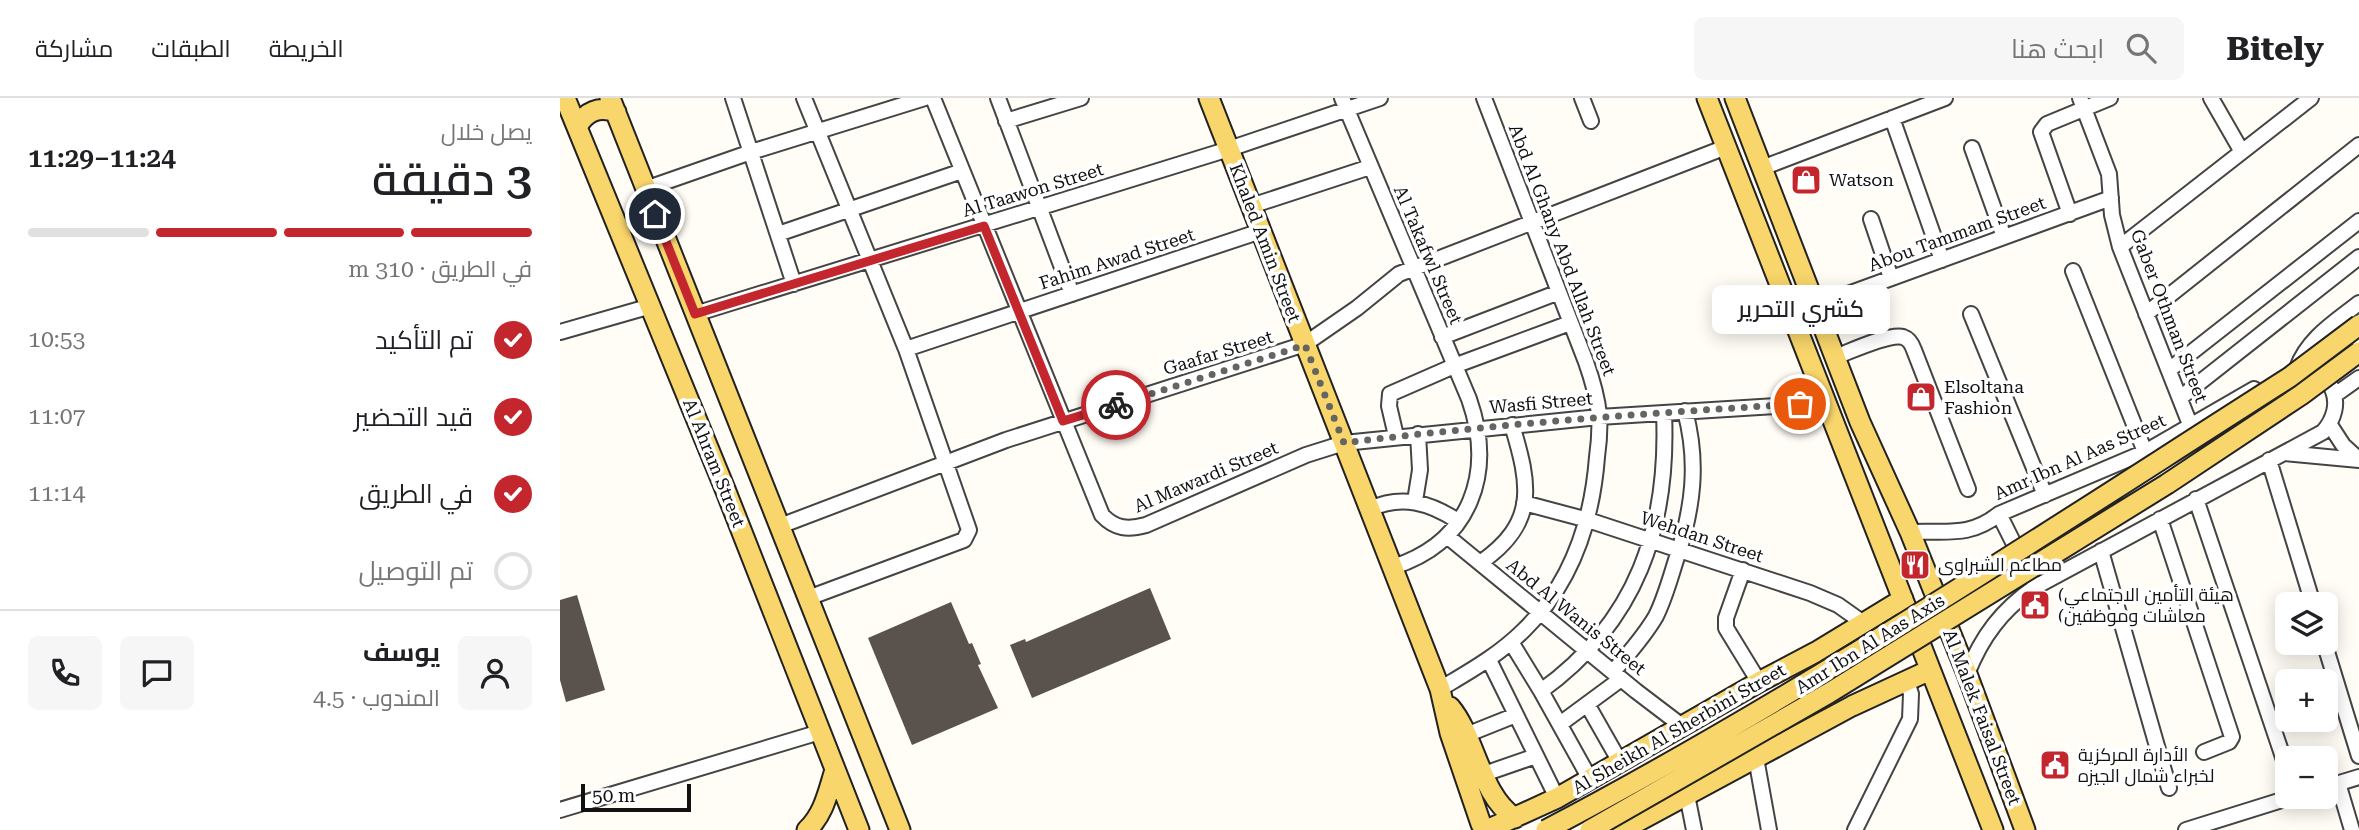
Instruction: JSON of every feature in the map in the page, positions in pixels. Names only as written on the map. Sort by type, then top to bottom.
[{"type":"main road","name":"Al Ahram Street","points":[[565,98],[651,306],[859,830]]},
{"type":"main road","name":"Khaled Amin Street","points":[[1209,98],[1442,695],[1453,741],[1480,824],[1487,830]]},
{"type":"main road","name":"Al Malek Faisal Street","points":[[1707,98],[1993,830]]},
{"type":"main road","name":"Al Malek Faisal Street","points":[[1735,98],[1860,422],[1910,532],[1967,674],[2025,830]]},
{"type":"main road","points":[[577,127],[590,112],[613,105],[900,830]]},
{"type":"main road","name":"Amr Ibn Al Aas Axis","points":[[1546,830],[1644,778],[1833,668],[2290,377],[2359,325]]},
{"type":"main road","name":"Amr Ibn Al Aas Axis","points":[[1590,830],[1829,693],[2167,484],[2301,395],[2359,352]]},
{"type":"main road","points":[[1826,403],[1839,401],[1848,390]]},
{"type":"main road","points":[[1837,432],[1845,420],[1860,422]]},
{"type":"main road","name":"Al Sheikh Al Sherbini Street","points":[[1487,830],[1557,799],[1815,652],[1902,599]]},
{"type":"main road","points":[[1815,652],[1828,649],[1841,652],[1852,659],[1860,670],[1862,683],[1859,696],[1852,706]]},
{"type":"main road","points":[[1627,829],[1852,706],[1930,670]]},
{"type":"main road","name":"Khaled Amin Street","points":[[1442,695],[1504,809],[1515,818]]},
{"type":"main road","points":[[807,830],[824,806],[835,770]]},
{"type":"street","points":[[733,98],[794,284]]},
{"type":"street","points":[[804,98],[906,349],[969,530],[966,538],[808,598]]},
{"type":"street","points":[[645,189],[751,152],[925,98]]},
{"type":"street","points":[[933,98],[1063,421]]},
{"type":"street","points":[[998,98],[1072,294]]},
{"type":"street","points":[[1006,121],[1081,98]]},
{"type":"street","name":"Al Taawon Street","points":[[695,314],[1229,149],[1344,104],[1380,98]]},
{"type":"street","name":"Abd Al Ghany Abd Allah Street","points":[[1442,695],[1511,642],[1552,597],[1573,560],[1588,520],[1597,469],[1599,417],[1592,380],[1484,98]]},
{"type":"street","points":[[1582,98],[1591,121]]},
{"type":"street","points":[[1762,168],[1945,98]]},
{"type":"street","points":[[2070,214],[2041,132],[2047,124],[2082,103],[2110,98]]},
{"type":"street","points":[[2211,98],[2242,152]]},
{"type":"street","points":[[2120,247],[2311,98]]},
{"type":"street","name":"Gaber Othman Street","points":[[2082,103],[2109,174],[2113,223],[2120,247],[2191,427]]},
{"type":"street","name":"Al Takafwl Street","points":[[1344,104],[1469,399],[1478,428],[1481,456],[1474,492],[1447,536],[1409,562],[1393,567]]},
{"type":"street","points":[[1892,118],[1942,260]]},
{"type":"street","points":[[2146,314],[2359,145]]},
{"type":"street","name":"Gaafar Street","points":[[780,526],[946,461],[1305,345],[1348,315],[1393,278],[1412,268],[1726,147]]},
{"type":"street","points":[[1972,148],[2004,237]]},
{"type":"street","points":[[1251,206],[1370,167]]},
{"type":"street","points":[[778,234],[962,171]]},
{"type":"street","name":"Abou Tammam Street","points":[[1815,306],[2111,198]]},
{"type":"street","points":[[1871,219],[1891,278]]},
{"type":"street","points":[[2169,370],[2359,221]]},
{"type":"street","name":"Fahim Awad Street","points":[[906,349],[1261,231]]},
{"type":"street","points":[[2180,398],[2359,257]]},
{"type":"street","points":[[2073,271],[2145,452]]},
{"type":"street","points":[[1442,337],[1559,292]]},
{"type":"street","points":[[1967,674],[1975,653],[1993,624],[2017,600],[2035,587],[2323,432],[2330,425],[2336,405],[2335,395],[2331,386],[2316,372],[2297,368],[2301,356],[2317,336],[2359,303]]},
{"type":"street","points":[[560,332],[651,306]]},
{"type":"street","points":[[1970,314],[2045,495]]},
{"type":"street","points":[[1396,436],[1389,406],[1390,394],[1454,366],[1570,323]]},
{"type":"street","points":[[1835,357],[1893,337],[1909,340],[1968,489]]},
{"type":"street","name":"Amr Ibn Al Aas Street","points":[[1910,532],[1965,531],[1986,524],[1999,514],[2145,452],[2287,370],[2297,368]]},
{"type":"street","points":[[2335,395],[2359,378]]},
{"type":"street","name":"Wasfi Street","points":[[1344,443],[1599,417],[1826,403]]},
{"type":"street","points":[[1560,724],[1587,704],[1617,675],[1655,617],[1668,587],[1692,503],[1695,480],[1693,444],[1685,411]]},
{"type":"street","points":[[1541,691],[1588,651],[1605,631],[1632,588],[1652,541],[1663,484],[1664,412]]},
{"type":"street","name":"Al Mawardi Street","points":[[1063,421],[1102,515],[1114,526],[1128,529],[1146,525],[1306,455],[1344,443]]},
{"type":"street","points":[[1480,563],[1505,542],[1520,517],[1524,503],[1524,466],[1512,425]]},
{"type":"street","points":[[2330,425],[2343,444],[2359,460]]},
{"type":"street","points":[[1415,501],[1420,470],[1418,434]]},
{"type":"street","points":[[2284,453],[2359,460]]},
{"type":"street","points":[[2269,460],[2309,592]]},
{"type":"street","points":[[2196,499],[2279,746]]},
{"type":"street","points":[[1370,509],[1398,500],[1415,501],[1458,521]]},
{"type":"street","name":"Wehdan Street","points":[[1524,503],[1588,520],[1824,598],[1863,622]]},
{"type":"street","points":[[1999,514],[2035,587]]},
{"type":"street","points":[[2160,519],[2232,737],[2229,743],[2204,752]]},
{"type":"street","name":"Abd Al Wanis Street","points":[[1447,536],[1682,726]]},
{"type":"street","points":[[2101,551],[2169,788]]},
{"type":"street","points":[[1743,570],[1726,618],[1726,628],[1759,682]]},
{"type":"street","points":[[1511,642],[1590,779]]},
{"type":"street","points":[[2328,655],[2359,756]]},
{"type":"street","points":[[1489,660],[1557,799]]},
{"type":"street","points":[[1855,830],[1910,719],[1911,694],[1906,681]]},
{"type":"street","points":[[1587,704],[1620,762]]},
{"type":"street","points":[[1466,735],[1516,715]]},
{"type":"street","points":[[560,810],[820,732]]},
{"type":"street","points":[[1484,774],[1536,756]]},
{"type":"street","points":[[1756,758],[1769,830]]},
{"type":"street","points":[[2338,783],[2359,776]]},
{"type":"street","points":[[1687,795],[1694,830]]},
{"type":"street","points":[[2338,798],[2352,830]]},
{"type":"street","points":[[2186,830],[2275,802]]},
{"type":"building","points":[[1150,588],[1171,639],[1032,698],[1010,645],[1025,639],[1026,642]]},
{"type":"building","points":[[577,595],[605,690],[566,702],[560,680],[560,600]]},
{"type":"building","points":[[951,602],[969,644],[972,643],[981,664],[978,665],[998,708],[912,745],[868,638]]},
{"type":"way so far","points":[[1116,405],[1305,345],[1344,443],[1599,417],[1800,404]]},
{"type":"place","name":"Watson","points":[[1806,180]]},
{"type":"place","name":"Elsoltana Fashion","points":[[1921,397]]},
{"type":"place","name":"كشري التحرير","points":[[1800,404]]},
{"type":"place","name":"مطاعم الشبراوى","points":[[1915,565]]},
{"type":"place","name":"(هيئة التأمين الاجتماعي (معاشات وموظفين","points":[[2035,605]]},
{"type":"place","name":"الأدارة المركزية لخبراء شمال الجيزه","points":[[2055,765]]},
{"type":"route","points":[[655,214],[695,314],[984,226],[1063,421],[1116,405]]}]
